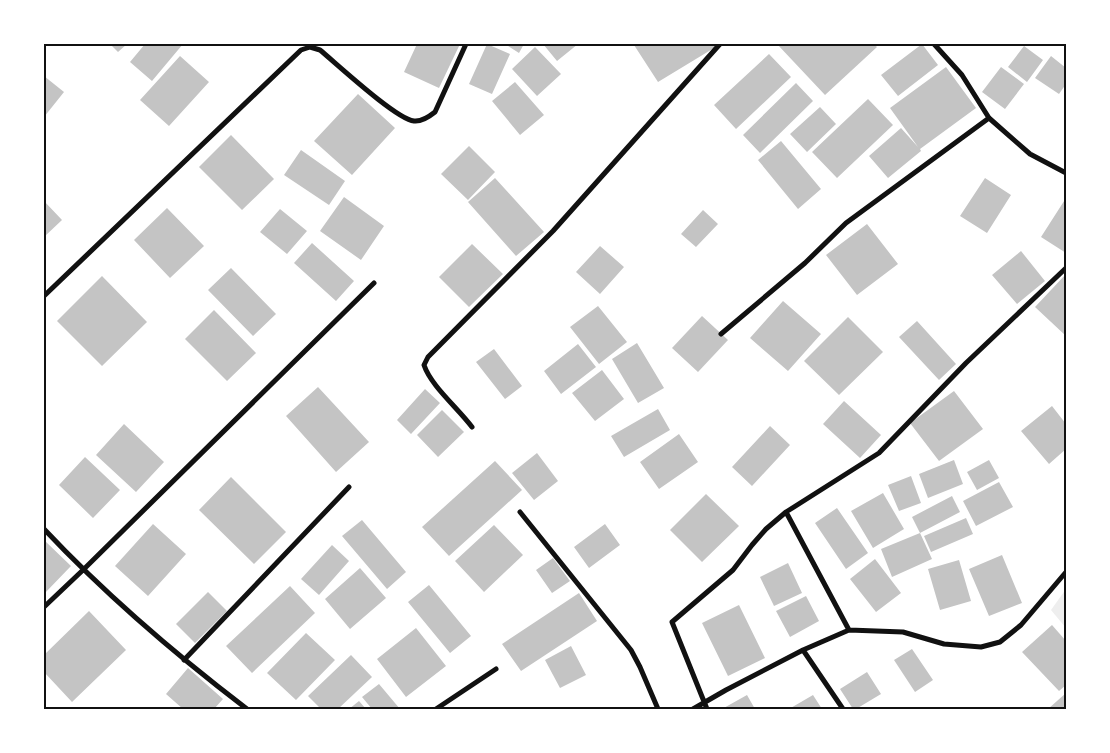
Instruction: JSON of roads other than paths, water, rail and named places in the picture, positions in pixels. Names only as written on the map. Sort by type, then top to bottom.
[{"type":"street","points":[[44,296],[300,50],[309,45],[320,50],[396,113],[414,121],[427,118],[435,112],[466,44]]},
{"type":"street","points":[[472,427],[427,375],[424,365],[428,357],[553,230],[720,44]]},
{"type":"street","points":[[934,44],[962,75],[989,118],[1030,154],[1066,173]]},
{"type":"street","points":[[721,334],[805,263],[846,223],[989,118]]},
{"type":"street","points":[[707,709],[672,622],[733,570],[762,535],[786,512],[879,453],[966,363],[1066,268]]},
{"type":"street","points":[[44,607],[374,283]]},
{"type":"street","points":[[184,660],[349,487]]},
{"type":"street","points":[[520,512],[631,650],[658,709]]},
{"type":"street","points":[[786,512],[850,630]]},
{"type":"street","points":[[44,529],[83,570],[184,660],[247,709]]},
{"type":"street","points":[[693,709],[803,650],[850,630],[904,632],[944,644],[981,647],[1000,642],[1021,626],[1066,572]]},
{"type":"street","points":[[803,650],[843,709]]},
{"type":"street","points":[[436,709],[496,669]]}]
